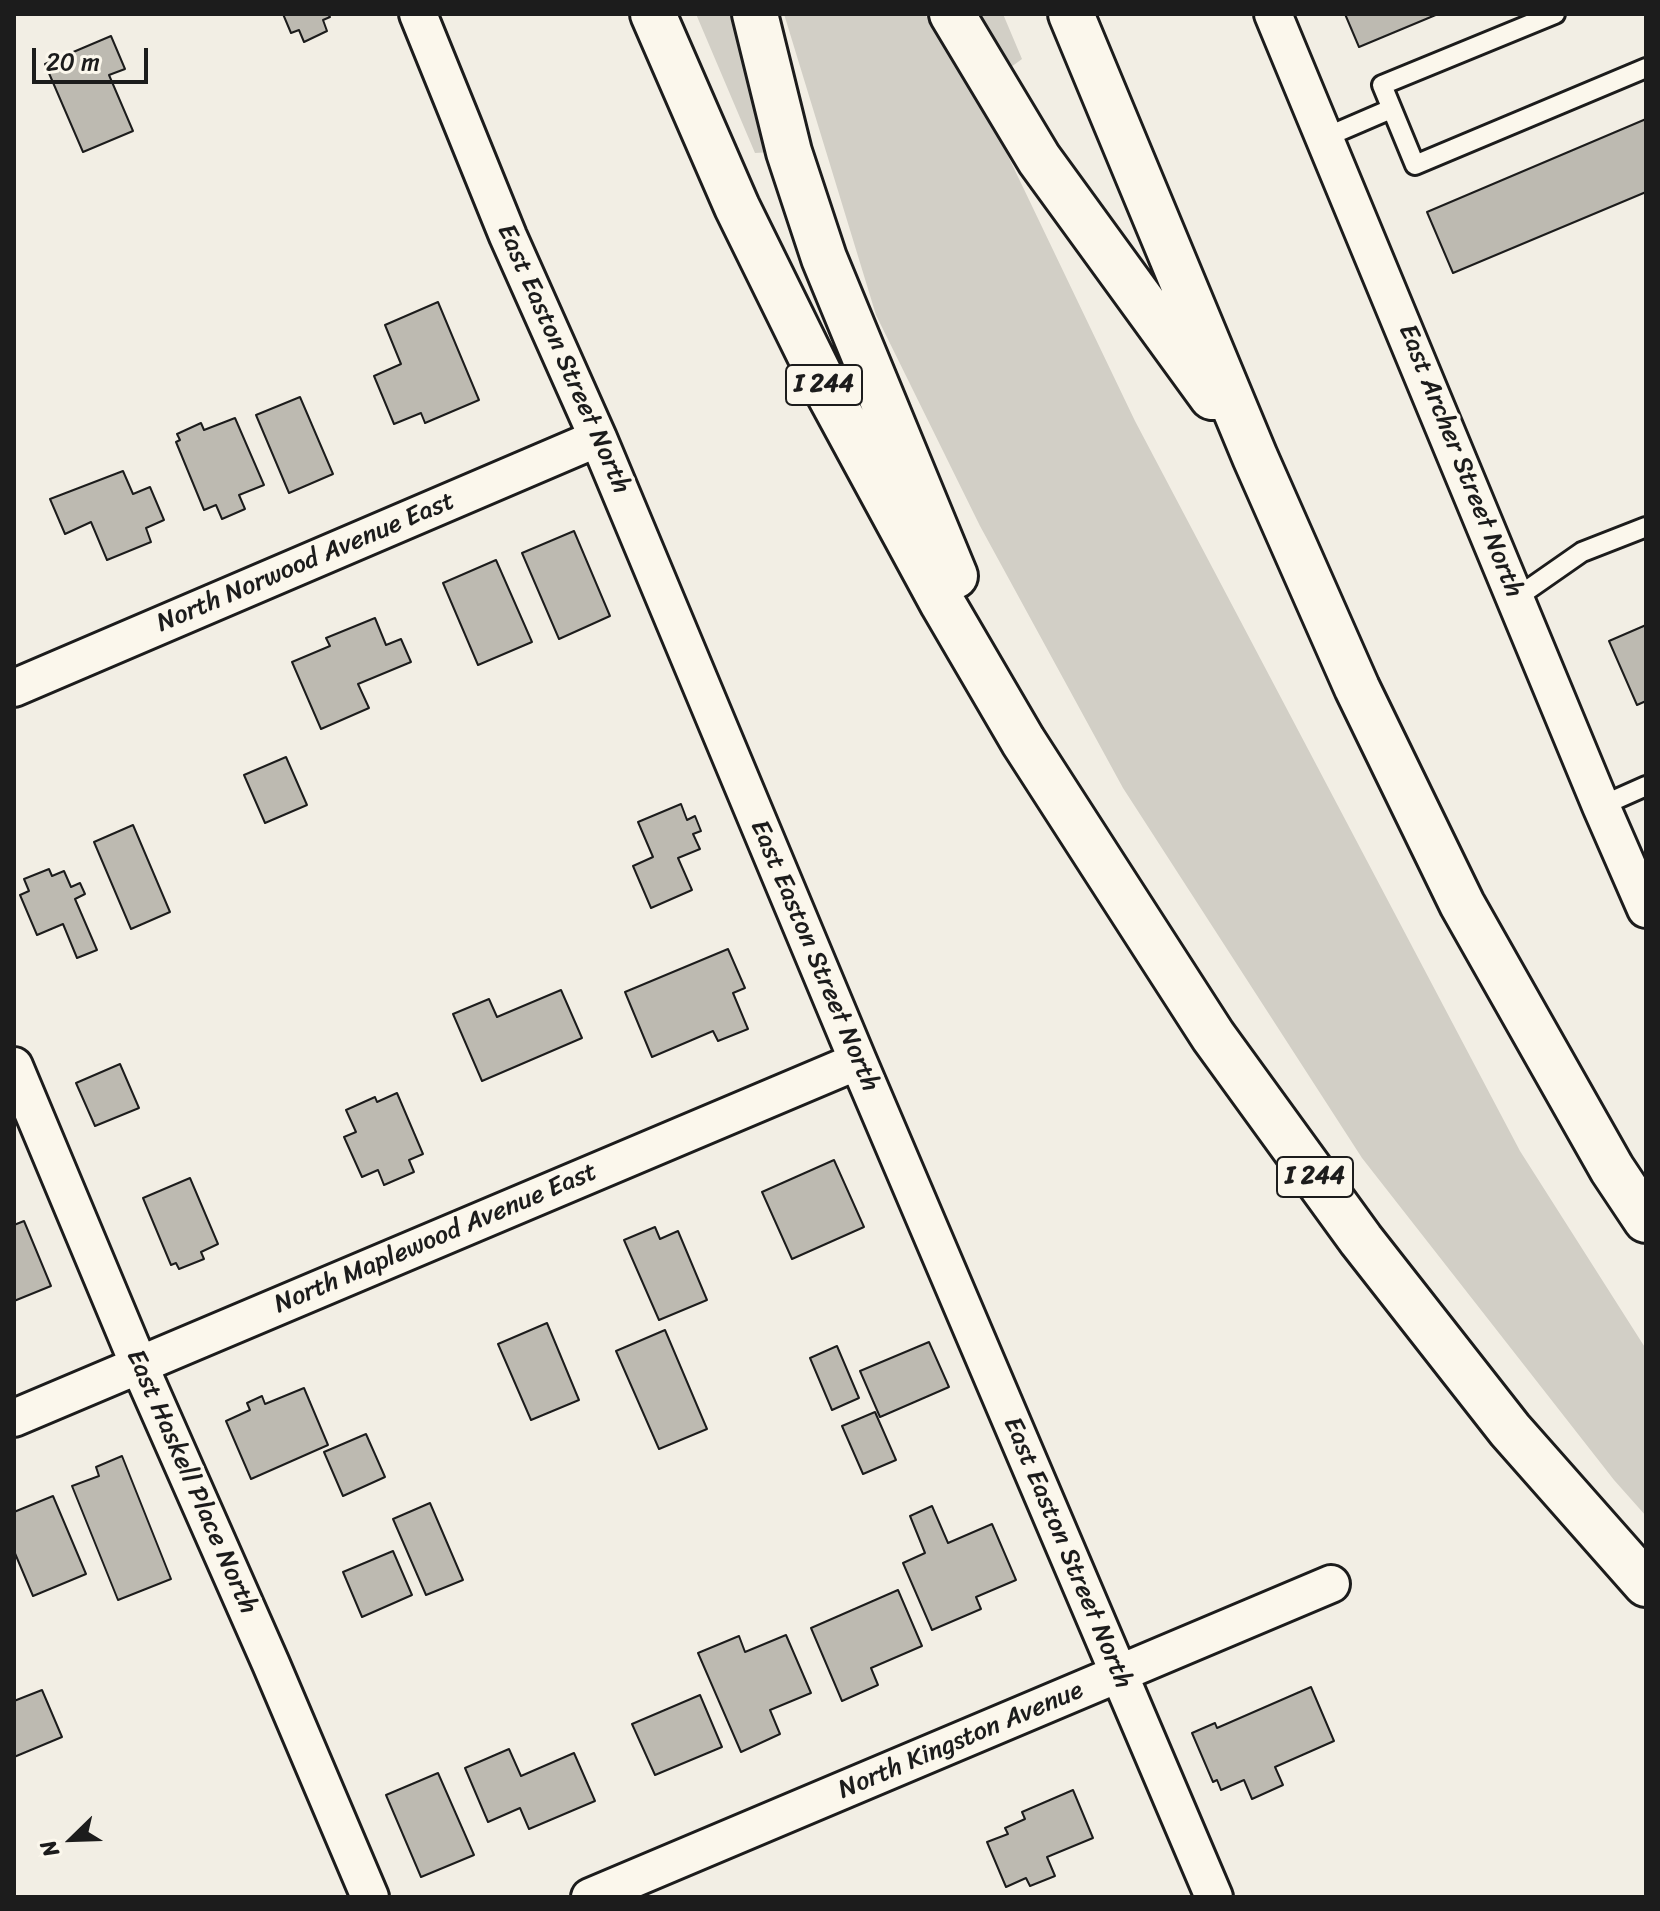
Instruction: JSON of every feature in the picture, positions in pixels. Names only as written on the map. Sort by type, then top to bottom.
[{"type":"highway","name":"I 244","points":[[653,14],[737,207],[828,392],[943,604],[1023,741],[1213,1036],[1361,1240],[1510,1430],[1646,1584]]},
{"type":"highway","points":[[755,14],[789,152],[824,258],[1023,741]]},
{"type":"highway","points":[[952,14],[1039,159],[1255,457]]},
{"type":"highway","points":[[1071,14],[1255,457],[1357,688],[1462,904],[1612,1169],[1646,1220]]},
{"type":"street","name":"East Easton Street North","points":[[418,14],[508,236],[598,438],[858,1061],[1214,1897]]},
{"type":"street","name":"East Archer Street North","points":[[1273,14],[1646,909]]},
{"type":"street","name":"North Norwood Avenue East","points":[[14,688],[598,438]]},
{"type":"street","name":"North Maplewood Avenue East","points":[[14,1418],[858,1061]]},
{"type":"street","name":"East Haskell Place North","points":[[14,1066],[139,1365],[370,1897]]},
{"type":"street","name":"North Kingston Avenue","points":[[590,1897],[1331,1584]]},
{"type":"lane","points":[[1555,14],[1382,85],[1415,165],[1646,68]]},
{"type":"lane","points":[[1326,137],[1391,109]]},
{"type":"lane","points":[[1516,598],[1582,552],[1646,527]]},
{"type":"lane","points":[[1601,806],[1646,786]]},
{"type":"shaded area","points":[[696,14],[731,14],[772,152],[755,153]]},
{"type":"shaded area","points":[[784,14],[925,14],[997,133],[1135,421],[1520,1151],[1646,1349],[1646,1516],[1614,1480],[1362,1158],[1123,788],[980,526],[876,315]]},
{"type":"shaded area","points":[[976,14],[1003,14],[1022,59],[1007,70]]},
{"type":"building","points":[[283,14],[328,14],[330,17],[323,20],[327,31],[304,42],[299,30],[291,33]]},
{"type":"building","points":[[1345,14],[1438,14],[1359,47]]},
{"type":"building","points":[[111,36],[125,69],[109,75],[133,131],[83,152],[45,64]]},
{"type":"building","points":[[1646,119],[1646,192],[1453,273],[1427,212]]},
{"type":"building","points":[[438,302],[479,400],[425,423],[421,413],[394,424],[374,376],[401,364],[385,325]]},
{"type":"building","points":[[300,397],[333,474],[289,493],[256,415]]},
{"type":"building","points":[[235,418],[264,485],[239,495],[245,509],[222,519],[216,505],[204,510],[176,442],[180,440],[177,434],[201,423],[204,430]]},
{"type":"building","points":[[123,471],[133,494],[150,487],[164,520],[146,528],[151,542],[107,560],[91,522],[65,534],[50,499]]},
{"type":"building","points":[[574,531],[610,616],[559,639],[522,553]]},
{"type":"building","points":[[496,560],[532,642],[478,665],[443,583]]},
{"type":"building","points":[[375,618],[386,645],[401,639],[411,662],[358,684],[369,708],[321,729],[292,662],[330,646],[326,638]]},
{"type":"building","points":[[1646,625],[1646,701],[1637,705],[1609,641]]},
{"type":"building","points":[[286,757],[307,805],[265,823],[244,775]]},
{"type":"building","points":[[681,804],[687,820],[695,816],[701,831],[693,834],[700,849],[678,858],[692,890],[651,908],[633,866],[653,857],[638,822]]},
{"type":"building","points":[[133,825],[170,912],[131,929],[94,842]]},
{"type":"building","points":[[49,869],[52,876],[64,871],[71,887],[80,883],[85,894],[75,899],[97,950],[77,958],[63,924],[37,935],[20,895],[29,891],[24,879]]},
{"type":"building","points":[[728,949],[745,988],[733,993],[748,1029],[718,1041],[713,1031],[652,1057],[625,992]]},
{"type":"building","points":[[561,990],[582,1038],[482,1081],[453,1014],[489,999],[497,1017]]},
{"type":"building","points":[[120,1064],[139,1108],[95,1126],[76,1083]]},
{"type":"building","points":[[397,1093],[423,1154],[409,1160],[414,1172],[384,1185],[378,1170],[362,1177],[344,1137],[356,1132],[346,1110],[375,1097],[377,1102]]},
{"type":"building","points":[[834,1160],[864,1227],[792,1259],[762,1192]]},
{"type":"building","points":[[190,1178],[218,1244],[201,1252],[204,1259],[179,1269],[176,1263],[171,1265],[143,1198]]},
{"type":"building","points":[[24,1221],[51,1286],[14,1301],[14,1225]]},
{"type":"building","points":[[655,1227],[660,1239],[678,1231],[707,1300],[659,1320],[624,1240]]},
{"type":"building","points":[[547,1323],[579,1400],[531,1420],[498,1344]]},
{"type":"building","points":[[665,1330],[707,1429],[659,1449],[616,1351]]},
{"type":"building","points":[[929,1342],[949,1387],[880,1417],[860,1371]]},
{"type":"building","points":[[837,1346],[859,1398],[832,1410],[810,1358]]},
{"type":"building","points":[[304,1388],[328,1445],[251,1479],[226,1421],[250,1410],[247,1403],[262,1396],[265,1404]]},
{"type":"building","points":[[875,1412],[896,1460],[863,1474],[842,1426]]},
{"type":"building","points":[[366,1434],[385,1477],[343,1496],[324,1452]]},
{"type":"building","points":[[122,1456],[171,1579],[118,1600],[72,1486],[99,1476],[96,1467]]},
{"type":"building","points":[[53,1496],[86,1574],[33,1596],[14,1551],[14,1512]]},
{"type":"building","points":[[430,1503],[463,1580],[426,1595],[393,1519]]},
{"type":"building","points":[[932,1506],[948,1543],[992,1524],[1016,1580],[976,1597],[981,1609],[932,1630],[903,1563],[925,1553],[910,1516]]},
{"type":"building","points":[[393,1551],[412,1595],[362,1617],[343,1572]]},
{"type":"building","points":[[898,1590],[922,1646],[871,1668],[878,1685],[842,1701],[811,1628]]},
{"type":"building","points":[[786,1635],[811,1693],[770,1710],[780,1734],[741,1752],[698,1653],[739,1636],[745,1652]]},
{"type":"building","points":[[1311,1687],[1334,1741],[1275,1767],[1283,1785],[1252,1799],[1244,1780],[1221,1790],[1217,1780],[1213,1782],[1192,1733],[1215,1723],[1217,1728]]},
{"type":"building","points":[[42,1690],[62,1737],[14,1757],[14,1701]]},
{"type":"building","points":[[700,1695],[722,1747],[655,1775],[632,1724]]},
{"type":"building","points":[[509,1749],[521,1776],[574,1753],[595,1801],[529,1829],[520,1808],[488,1822],[465,1768]]},
{"type":"building","points":[[438,1773],[474,1855],[421,1877],[386,1795]]},
{"type":"building","points":[[1073,1790],[1093,1838],[1047,1857],[1055,1876],[1030,1886],[1026,1878],[1006,1887],[987,1842],[1008,1834],[1005,1828],[1025,1819],[1022,1812]]}]
